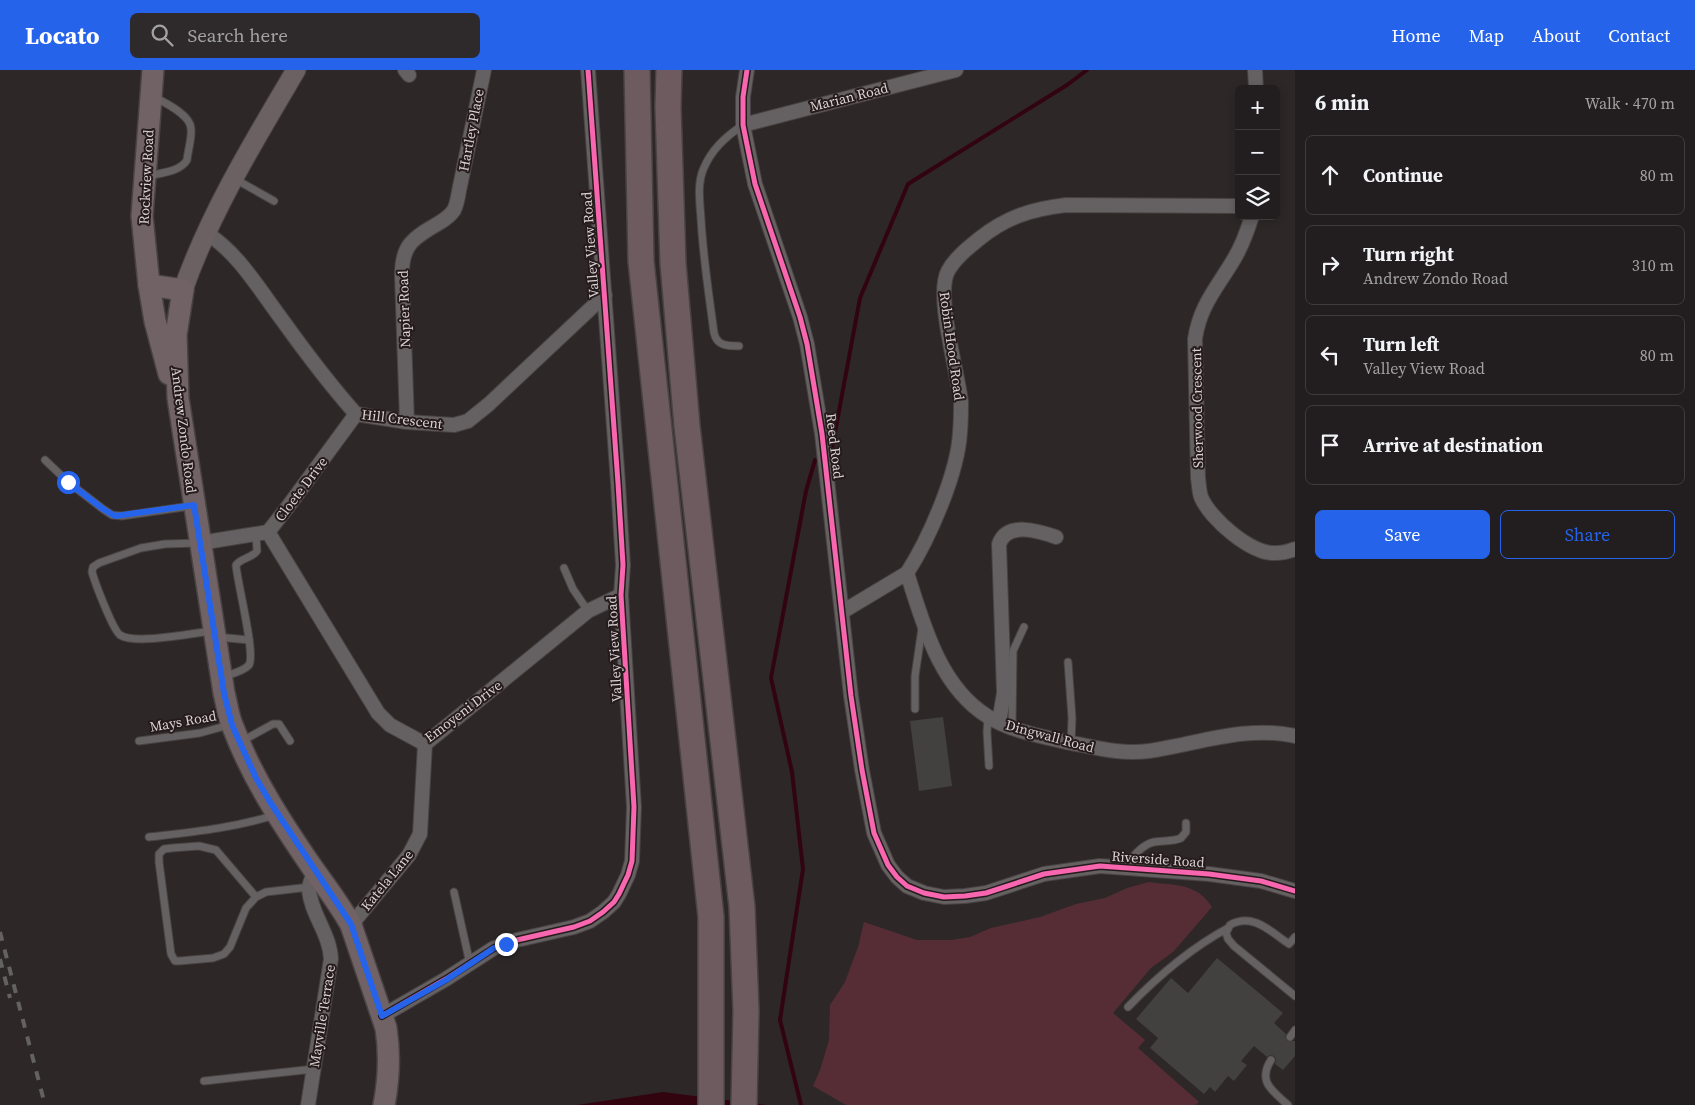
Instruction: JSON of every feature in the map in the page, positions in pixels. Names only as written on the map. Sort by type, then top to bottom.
[{"type":"highway","points":[[637,70],[641,261],[711,916],[711,1105]]},
{"type":"highway","points":[[669,70],[668,107],[673,263],[687,426],[742,908],[746,994],[744,1105]]},
{"type":"main road","name":"Rockview Road","points":[[153,70],[142,216],[149,285],[158,339],[178,398]]},
{"type":"main road","points":[[149,285],[183,290]]},
{"type":"main road","name":"Andrew Zondo Road","points":[[183,290],[176,335],[178,398],[222,677],[235,733],[256,778],[278,814],[312,879],[344,912],[351,924],[382,1016],[389,1044],[388,1085],[384,1105]]},
{"type":"street","name":"Andrew Zondo Road","points":[[183,290],[206,233],[256,138],[296,70]]},
{"type":"street","name":"Hartley Place","points":[[459,191],[484,70]]},
{"type":"street","name":"Valley View Road","points":[[382,1016],[494,948],[590,921],[614,902],[626,880],[633,854],[634,807],[622,594],[623,565],[588,70]]},
{"type":"street","name":"Reed Road","points":[[747,70],[743,97],[743,125],[755,184],[807,344],[822,434],[862,770],[874,833]]},
{"type":"street","name":"Marian Road","points":[[743,125],[956,70]]},
{"type":"street","points":[[1255,70],[1256,85]]},
{"type":"street","name":"Napier Road","points":[[407,422],[402,278],[403,257],[406,249],[417,236],[450,215],[454,209],[459,191]]},
{"type":"street","name":"Robin Hood Road","points":[[908,573],[930,531],[951,476],[959,444],[960,402],[944,300],[944,284],[947,272],[958,257],[987,232],[1021,213],[1043,207],[1066,205],[1235,206]]},
{"type":"street","name":"Sherwood Crescent","points":[[1251,220],[1246,237],[1235,258],[1202,309],[1197,324],[1195,340],[1198,478],[1201,496],[1211,514],[1224,527],[1258,549],[1275,554],[1295,549]]},
{"type":"street","name":"Hill Crescent","points":[[206,233],[215,238],[232,254],[314,364],[356,414],[407,422],[454,425],[468,421],[496,398],[605,295]]},
{"type":"street","name":"Cloete Drive","points":[[262,533],[287,508],[356,414]]},
{"type":"street","points":[[994,720],[1004,693],[999,544],[1005,534],[1014,531],[1031,530],[1056,537]]},
{"type":"street","points":[[200,543],[262,533]]},
{"type":"street","name":"Emoyeni Drive","points":[[262,533],[378,713],[390,725],[424,744],[588,611],[622,594]]},
{"type":"street","points":[[842,612],[908,573]]},
{"type":"street","name":"Dingwall Road","points":[[908,573],[923,622],[938,658],[959,691],[968,701],[994,720],[1012,728],[1109,751],[1134,753],[1259,732],[1282,733],[1295,736]]},
{"type":"street","name":"Katela Lane","points":[[351,924],[409,855],[420,834],[424,744]]},
{"type":"street","name":"Riverside Road","points":[[874,833],[881,852],[897,877],[908,886],[924,893],[944,897],[986,893],[1044,874],[1100,866],[1218,875],[1261,881],[1295,891]]},
{"type":"street","name":"Mayville Terrace","points":[[308,1105],[331,959],[329,942],[312,900],[312,879]]},
{"type":"lane","points":[[144,177],[175,169],[185,163],[192,127],[178,111],[151,95]]},
{"type":"lane","points":[[739,346],[721,344],[715,339],[702,237],[700,189],[702,172],[710,155],[725,137],[743,125]]},
{"type":"lane","points":[[234,179],[274,201]]},
{"type":"lane","points":[[45,460],[68,482],[112,515],[122,516],[194,505]]},
{"type":"lane","points":[[222,677],[248,667],[250,663],[249,640],[236,565],[258,550],[262,533]]},
{"type":"lane","points":[[200,543],[164,544],[141,548],[99,563],[93,567],[92,572],[116,632],[125,638],[215,634],[249,640]]},
{"type":"lane","points":[[564,568],[572,589],[588,611]]},
{"type":"lane","points":[[915,709],[916,676],[923,622]]},
{"type":"lane","points":[[1012,728],[1013,651],[1024,627]]},
{"type":"lane","points":[[1068,662],[1072,743]]},
{"type":"lane","points":[[989,766],[987,732],[994,720]]},
{"type":"lane","name":"Mays Road","points":[[139,741],[200,733],[235,733],[279,724],[290,741]]},
{"type":"lane","points":[[149,837],[235,826],[278,814]]},
{"type":"lane","points":[[1124,868],[1132,857],[1147,845],[1154,842],[1182,838],[1186,832],[1186,823]]},
{"type":"lane","points":[[256,897],[216,850],[199,846],[164,849],[159,854],[171,954],[175,960],[195,960],[224,954],[230,947],[246,908],[256,897],[266,892],[312,879]]},
{"type":"lane","points":[[454,892],[470,964]]},
{"type":"lane","points":[[1128,1007],[1171,967],[1236,922],[1251,920],[1262,925],[1292,946],[1295,937]]},
{"type":"lane","points":[[1228,928],[1226,933],[1229,941],[1295,996]]},
{"type":"lane","points":[[1290,1037],[1295,1030]]},
{"type":"lane","points":[[1271,1060],[1266,1070],[1267,1083],[1288,1105]]},
{"type":"lane","points":[[204,1081],[314,1069]]},
{"type":"shaded area","points":[[1149,882],[1192,889],[1206,899],[1212,907],[1173,952],[1151,968],[1113,1013],[1145,1040],[1138,1048],[1199,1102],[1196,1105],[846,1105],[813,1086],[829,1040],[830,1005],[845,982],[858,947],[864,922],[917,940],[951,940],[970,937],[991,928],[1040,917],[1076,904],[1105,898],[1127,888]]},
{"type":"shaded area","points":[[663,1092],[767,1105],[577,1105]]},
{"type":"building","points":[[943,717],[952,786],[919,791],[910,721]]},
{"type":"building","points":[[1217,958],[1283,1013],[1274,1023],[1286,1034],[1287,1041],[1295,1041],[1295,1056],[1283,1070],[1275,1064],[1276,1059],[1274,1056],[1270,1055],[1267,1057],[1254,1046],[1241,1061],[1247,1065],[1234,1081],[1228,1076],[1215,1092],[1210,1087],[1204,1094],[1150,1048],[1158,1038],[1136,1019],[1171,978],[1188,993]]},
{"type":"waterway","points":[[831,454],[860,298],[908,184],[1067,85],[1087,70]]},
{"type":"waterway","points":[[801,1105],[780,1020],[803,869],[792,772],[771,678],[806,491],[815,460]]},
{"type":"railway","points":[[0,932],[45,1105]]},
{"type":"railway","points":[[0,959],[10,998]]},
{"type":"cycle path","points":[[382,1016],[446,979],[494,948],[590,921],[614,902],[628,875],[632,861],[634,807],[621,595],[623,565],[588,70]]},
{"type":"cycle path","points":[[747,70],[743,97],[743,125],[755,184],[800,317],[807,344],[822,434],[851,696],[862,770],[874,833],[888,865],[907,886],[924,893],[944,897],[986,893],[1044,874],[1100,866],[1209,874],[1261,881],[1295,891]]},
{"type":"route","points":[[68,482],[115,516],[194,505],[224,693],[232,725],[256,778],[270,802],[351,924],[382,1016],[446,980],[494,948],[506,944]]}]
